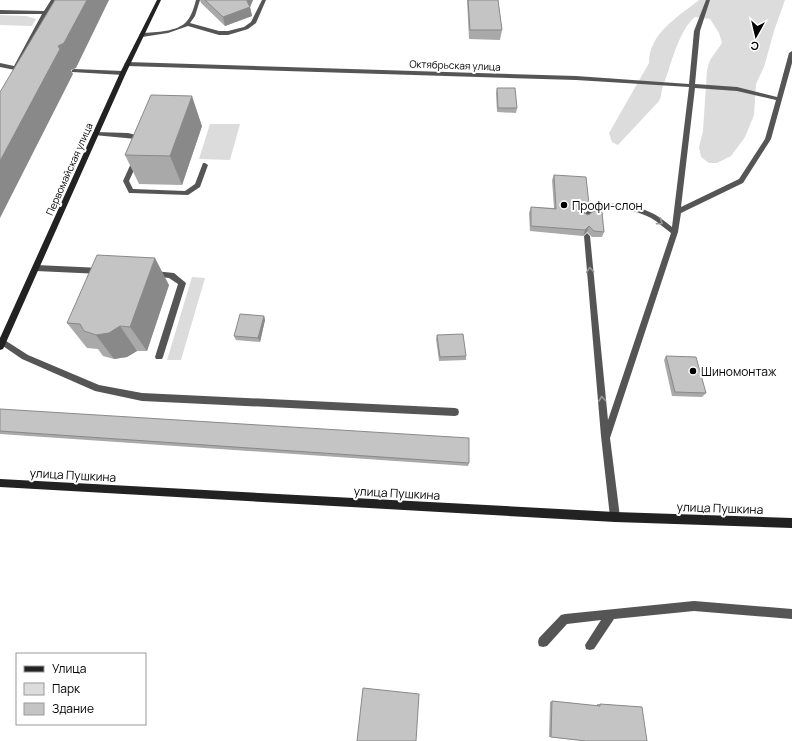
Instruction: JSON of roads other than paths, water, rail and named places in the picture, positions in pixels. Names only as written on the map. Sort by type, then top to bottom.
[{"type":"main road","name":"Первомайская улица","points":[[1,345],[127,64],[159,0]]},
{"type":"main road","name":"улица Пушкина","points":[[0,483],[615,517],[792,523]]},
{"type":"lane","points":[[15,68],[53,0]]},
{"type":"lane","points":[[142,36],[176,29],[187,24],[191,19],[198,0]]},
{"type":"lane","points":[[187,24],[219,34],[246,28],[253,23],[264,0]]},
{"type":"lane","points":[[606,438],[675,232],[679,211],[697,31],[708,0]]},
{"type":"lane","points":[[0,12],[46,13]]},
{"type":"lane","points":[[679,211],[741,181],[768,139],[792,53]]},
{"type":"lane","name":"Октябрьская улица","points":[[127,64],[576,78],[737,89],[780,99]]},
{"type":"lane","points":[[0,65],[31,69],[27,76]]},
{"type":"lane","points":[[74,71],[123,73]]},
{"type":"lane","points":[[96,134],[128,135],[138,137],[142,144],[126,182],[132,191],[186,193],[198,185],[205,165]]},
{"type":"lane","points":[[585,217],[589,212],[596,208],[608,206],[631,208],[651,215],[675,232]]},
{"type":"lane","points":[[587,236],[615,517]]},
{"type":"lane","points":[[36,268],[108,272]]},
{"type":"lane","points":[[147,274],[171,275],[182,283],[159,357]]},
{"type":"lane","points":[[1,345],[25,358],[98,388],[142,396],[455,412]]},
{"type":"lane","points":[[543,642],[565,619],[694,606],[792,614]]},
{"type":"lane","points":[[590,645],[612,614]]},
{"type":"place","name":"Профи-слон","points":[[564,205]]},
{"type":"place","name":"Шиномонтаж","points":[[693,371]]}]
